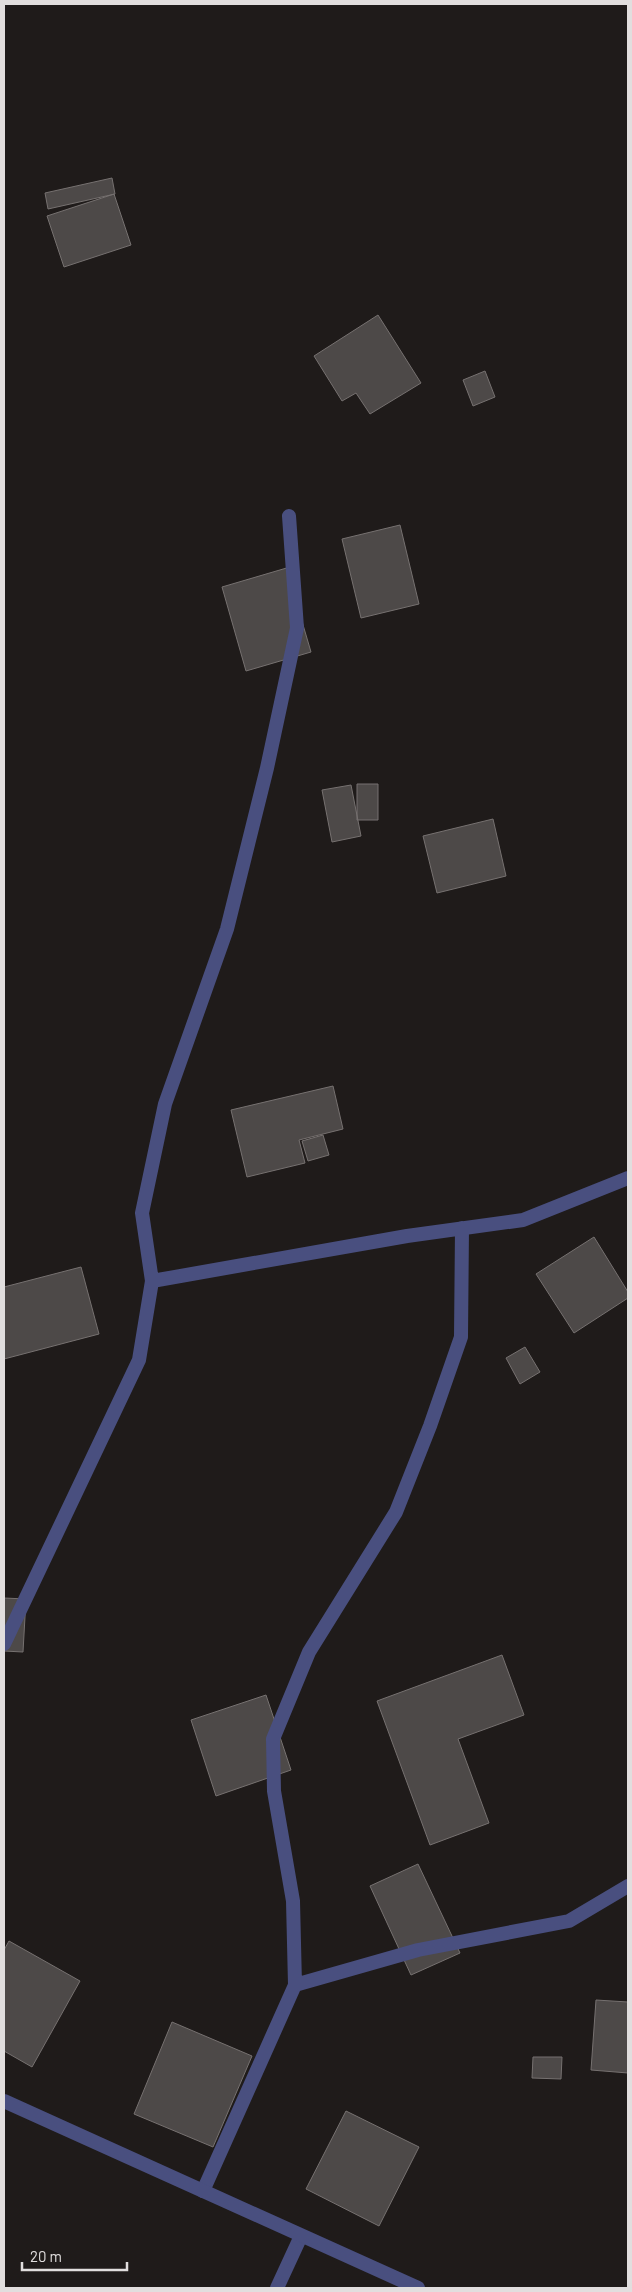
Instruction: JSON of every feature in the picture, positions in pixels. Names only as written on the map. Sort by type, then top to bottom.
[{"type":"street","points":[[4,1644],[139,1360],[152,1281],[142,1214],[165,1104],[227,929],[267,768],[297,628],[289,516]]},
{"type":"street","points":[[152,1281],[407,1236],[523,1220],[628,1178]]},
{"type":"street","points":[[203,2191],[295,1985],[293,1900],[274,1791],[273,1739],[309,1652],[396,1512],[430,1426],[461,1337],[462,1228]]},
{"type":"street","points":[[295,1985],[418,1950],[569,1922],[628,1886]]},
{"type":"street","points":[[4,2101],[418,2288]]},
{"type":"street","points":[[277,2288],[301,2236]]},
{"type":"building","points":[[112,178],[115,194],[48,209],[45,193]]},
{"type":"building","points":[[114,194],[131,245],[64,267],[47,216]]},
{"type":"building","points":[[378,315],[421,383],[370,414],[356,393],[342,401],[314,356]]},
{"type":"building","points":[[485,371],[495,397],[473,406],[463,380]]},
{"type":"building","points":[[400,525],[419,604],[361,618],[342,539]]},
{"type":"building","points":[[290,567],[296,601],[311,652],[246,671],[222,587]]},
{"type":"building","points":[[357,784],[378,784],[378,820],[357,820]]},
{"type":"building","points":[[351,785],[361,836],[332,842],[322,790]]},
{"type":"building","points":[[493,819],[506,876],[437,893],[423,836]]},
{"type":"building","points":[[333,1086],[343,1129],[299,1140],[305,1163],[247,1177],[231,1110]]},
{"type":"building","points":[[323,1135],[329,1155],[308,1161],[302,1141]]},
{"type":"building","points":[[594,1237],[628,1292],[628,1298],[574,1333],[536,1274]]},
{"type":"building","points":[[81,1267],[99,1334],[4,1359],[4,1287]]},
{"type":"building","points":[[525,1347],[540,1372],[520,1384],[506,1358]]},
{"type":"building","points":[[4,1598],[26,1599],[23,1652],[4,1651]]},
{"type":"building","points":[[502,1655],[524,1715],[458,1739],[489,1823],[430,1845],[377,1701]]},
{"type":"building","points":[[266,1695],[291,1770],[216,1796],[191,1720]]},
{"type":"building","points":[[418,1864],[460,1953],[411,1975],[370,1886]]},
{"type":"building","points":[[9,1941],[80,1981],[32,2067],[4,2051],[4,1950]]},
{"type":"building","points":[[596,2000],[628,2002],[628,2073],[591,2070]]},
{"type":"building","points":[[172,2022],[252,2056],[213,2147],[134,2114]]},
{"type":"building","points":[[533,2057],[562,2057],[561,2079],[532,2078]]},
{"type":"building","points":[[346,2111],[419,2147],[379,2226],[306,2189]]}]
